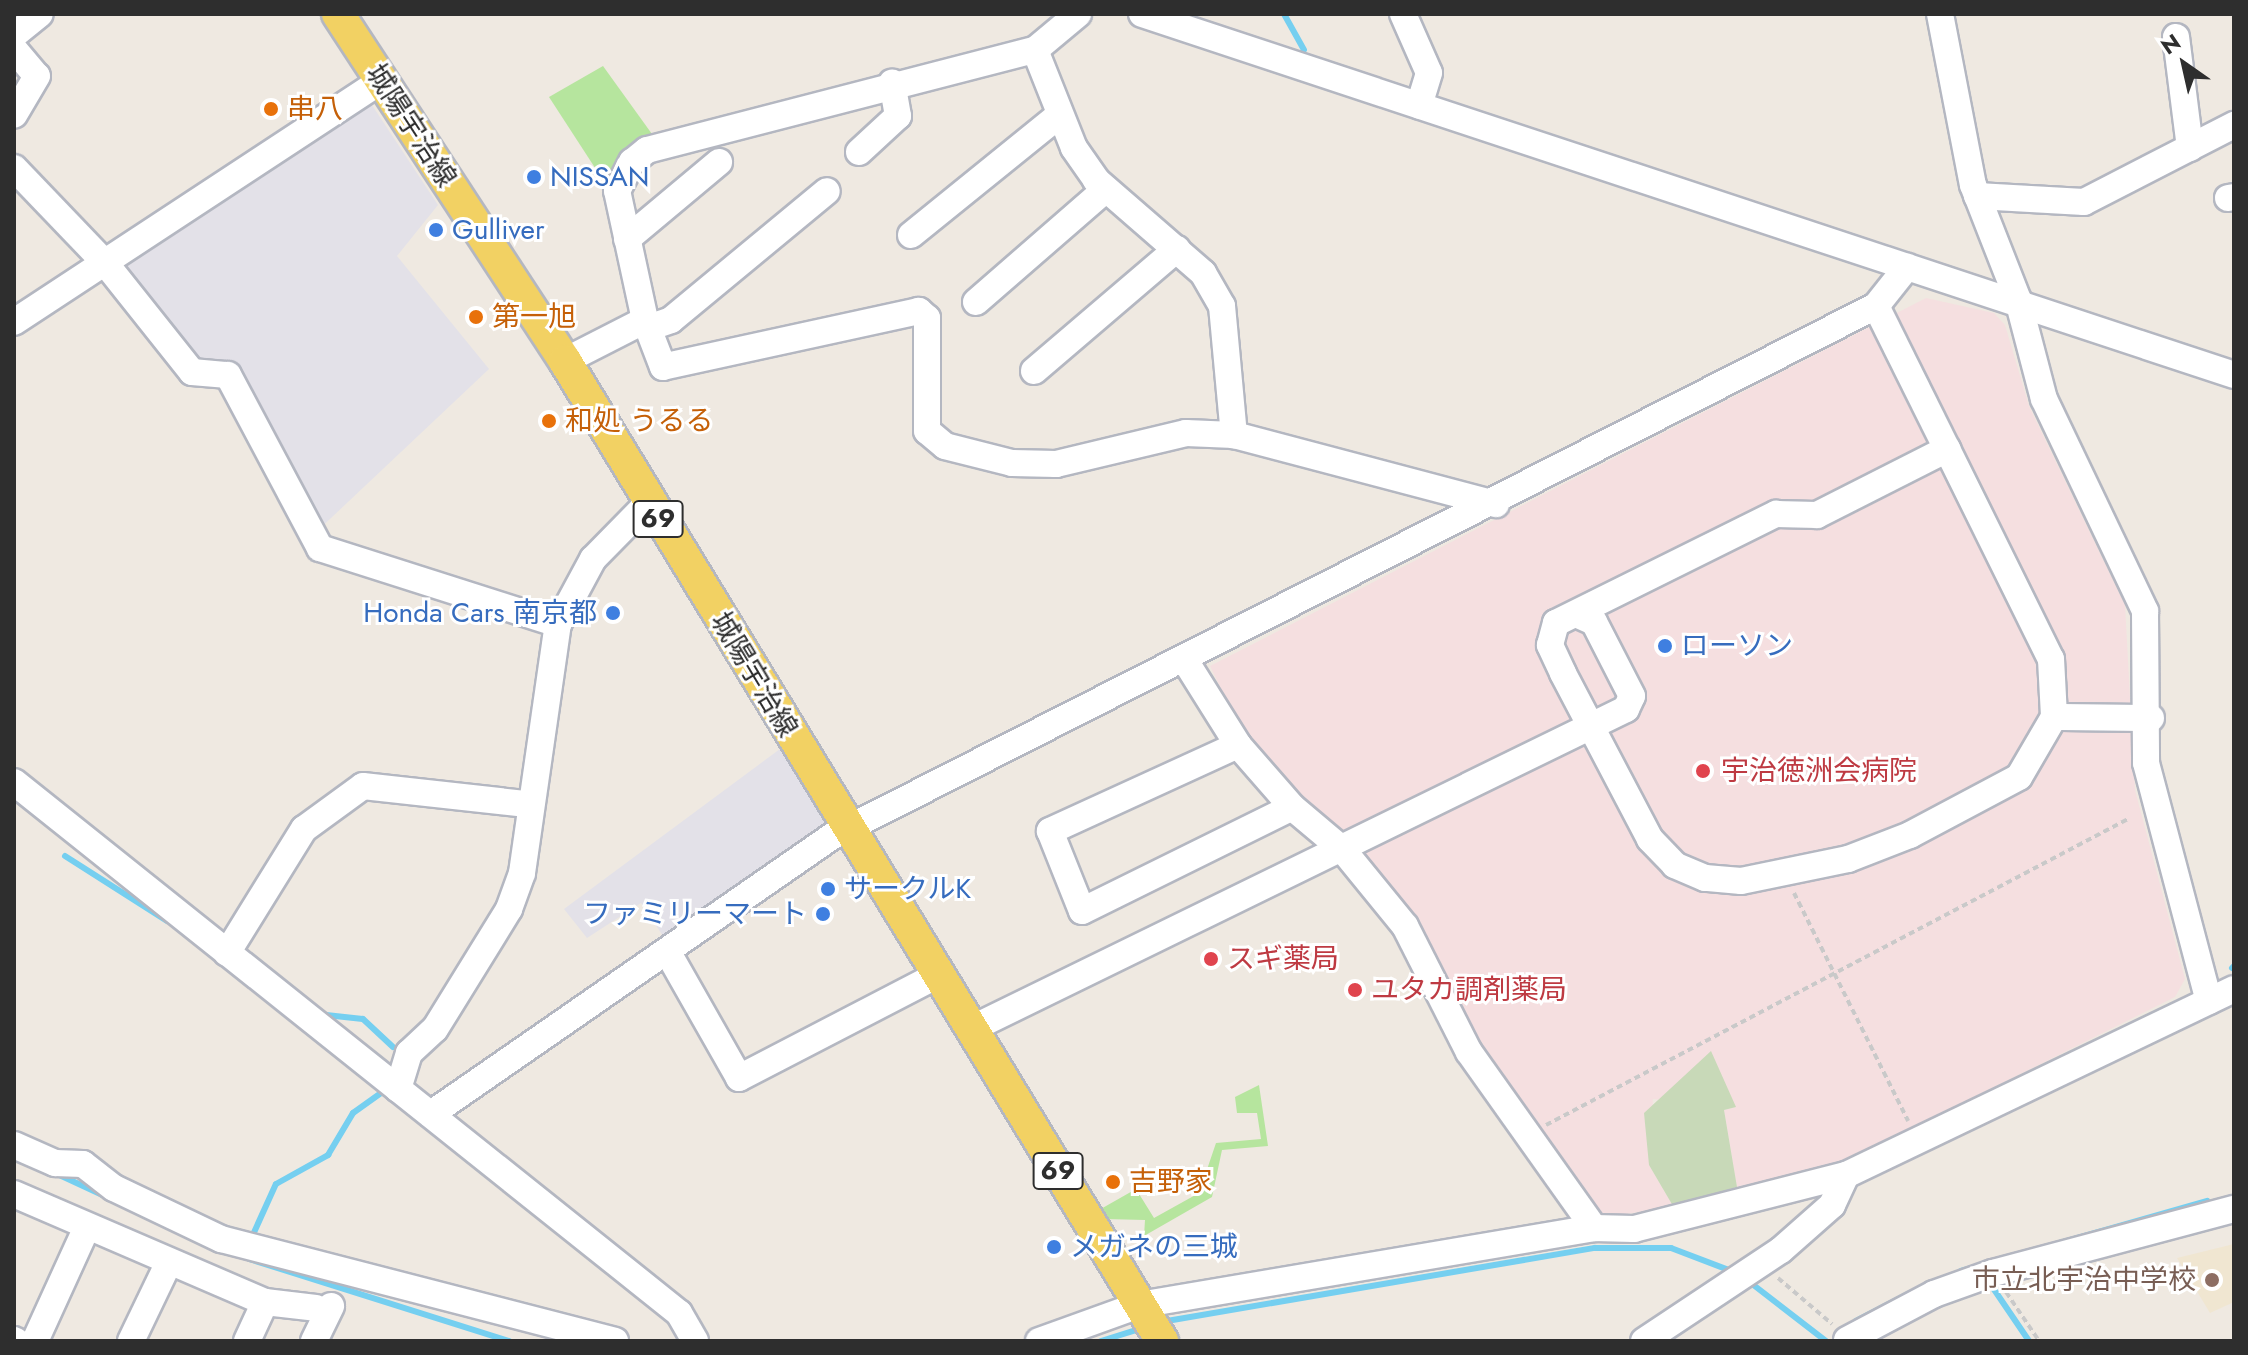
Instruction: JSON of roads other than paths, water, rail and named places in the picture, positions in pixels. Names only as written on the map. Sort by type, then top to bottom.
[{"type":"main road","name":"城陽宇治線","points":[[338,14],[565,361],[648,503],[1152,1328]]},
{"type":"street","points":[[14,35],[40,14]]},
{"type":"street","points":[[1078,14],[1035,50],[892,83],[647,150],[617,191],[646,324],[663,367],[919,311],[927,318],[927,431],[945,446],[1012,463],[1056,464],[1186,433],[1234,435],[1496,504]]},
{"type":"street","points":[[1142,14],[1907,267],[2018,300],[2234,375]]},
{"type":"street","points":[[1403,14],[1429,73],[1419,105]]},
{"type":"street","points":[[1940,14],[1977,196],[2018,300],[2044,399],[2145,611],[2151,718],[2146,763],[2209,1001]]},
{"type":"street","points":[[2176,37],[2190,148]]},
{"type":"street","points":[[14,49],[37,76],[14,115]]},
{"type":"street","points":[[1035,50],[1059,115],[1106,189],[1177,249],[1222,306],[1234,435]]},
{"type":"street","points":[[14,322],[382,80]]},
{"type":"street","points":[[859,152],[898,116],[892,83]]},
{"type":"street","points":[[911,235],[1059,115]]},
{"type":"street","points":[[1977,196],[2084,202],[2234,125]]},
{"type":"street","points":[[627,239],[719,162]]},
{"type":"street","points":[[15,171],[106,264],[192,372],[228,375],[320,548],[558,624]]},
{"type":"street","points":[[976,302],[1106,189]]},
{"type":"street","points":[[565,361],[646,324],[671,320],[827,191]]},
{"type":"street","points":[[1034,371],[1177,249]]},
{"type":"street","points":[[431,1114],[848,829],[1186,662],[1876,306],[1907,267]]},
{"type":"street","points":[[1876,306],[1947,449],[2051,659],[2054,717],[2019,777],[1910,835],[1785,874],[1705,878],[1675,865],[1650,839],[1550,645],[1556,623],[1776,514],[1817,515],[1947,449]]},
{"type":"street","points":[[398,1089],[409,1053],[435,1029],[509,909],[522,873],[527,804],[558,624],[593,559],[648,503]]},
{"type":"street","points":[[971,1029],[1343,850],[1590,724],[1626,709],[1632,696],[1594,622],[1576,614]]},
{"type":"street","points":[[1186,662],[1238,745],[1292,807],[1343,850],[1405,926],[1469,1052],[1594,1228]]},
{"type":"street","points":[[2054,717],[2151,718]]},
{"type":"street","points":[[1238,745],[1050,831],[1082,911],[1292,807]]},
{"type":"street","points":[[14,782],[679,1313],[695,1341]]},
{"type":"street","points":[[227,953],[304,829],[363,786],[527,804]]},
{"type":"street","points":[[667,951],[739,1078],[938,975]]},
{"type":"street","points":[[1039,1341],[1152,1328],[1594,1228],[1634,1229],[1846,1175],[2234,989]]},
{"type":"street","points":[[14,1145],[55,1163],[83,1164],[114,1188],[221,1239],[615,1341]]},
{"type":"street","points":[[1644,1341],[1750,1272],[1832,1205],[1846,1175]]},
{"type":"street","points":[[14,1194],[86,1229],[265,1302],[323,1307],[314,1341]]},
{"type":"street","points":[[1847,1340],[1934,1294],[1993,1273],[2234,1209]]},
{"type":"street","points":[[35,1341],[86,1229]]},
{"type":"street","points":[[131,1341],[169,1262]]},
{"type":"street","points":[[247,1341],[265,1302]]},
{"type":"waterway","points":[[1284,14],[1304,50]]},
{"type":"waterway","points":[[65,856],[167,921]]},
{"type":"waterway","points":[[317,1014],[363,1019],[393,1047]]},
{"type":"waterway","points":[[251,1239],[276,1184],[328,1155],[353,1113],[388,1088]]},
{"type":"waterway","points":[[55,1173],[107,1197]]},
{"type":"waterway","points":[[1961,1271],[2207,1201]]},
{"type":"waterway","points":[[1161,1322],[1595,1248],[1671,1248],[1734,1272]]},
{"type":"waterway","points":[[249,1259],[509,1341]]},
{"type":"waterway","points":[[1747,1280],[1826,1341]]},
{"type":"waterway","points":[[1991,1285],[2029,1341]]},
{"type":"waterway","points":[[1856,1321],[1910,1293]]},
{"type":"waterway","points":[[1101,1341],[1143,1328]]},
{"type":"place","name":"串八","points":[[271,109]]},
{"type":"place","name":"NISSAN","points":[[534,177]]},
{"type":"place","name":"Gulliver","points":[[436,230]]},
{"type":"place","name":"第一旭","points":[[476,317]]},
{"type":"place","name":"和処 うるる","points":[[549,421]]},
{"type":"place","name":"Honda Cars 南京都","points":[[613,613]]},
{"type":"place","name":"ローソン","points":[[1665,646]]},
{"type":"place","name":"宇治徳洲会病院","points":[[1703,771]]},
{"type":"place","name":"サークルK","points":[[828,889]]},
{"type":"place","name":"ファミリーマート","points":[[823,914]]},
{"type":"place","name":"スギ薬局","points":[[1211,959]]},
{"type":"place","name":"ユタカ調剤薬局","points":[[1355,990]]},
{"type":"place","name":"吉野家","points":[[1113,1182]]},
{"type":"place","name":"メガネの三城","points":[[1054,1247]]},
{"type":"place","name":"市立北宇治中学校","points":[[2212,1280]]}]
